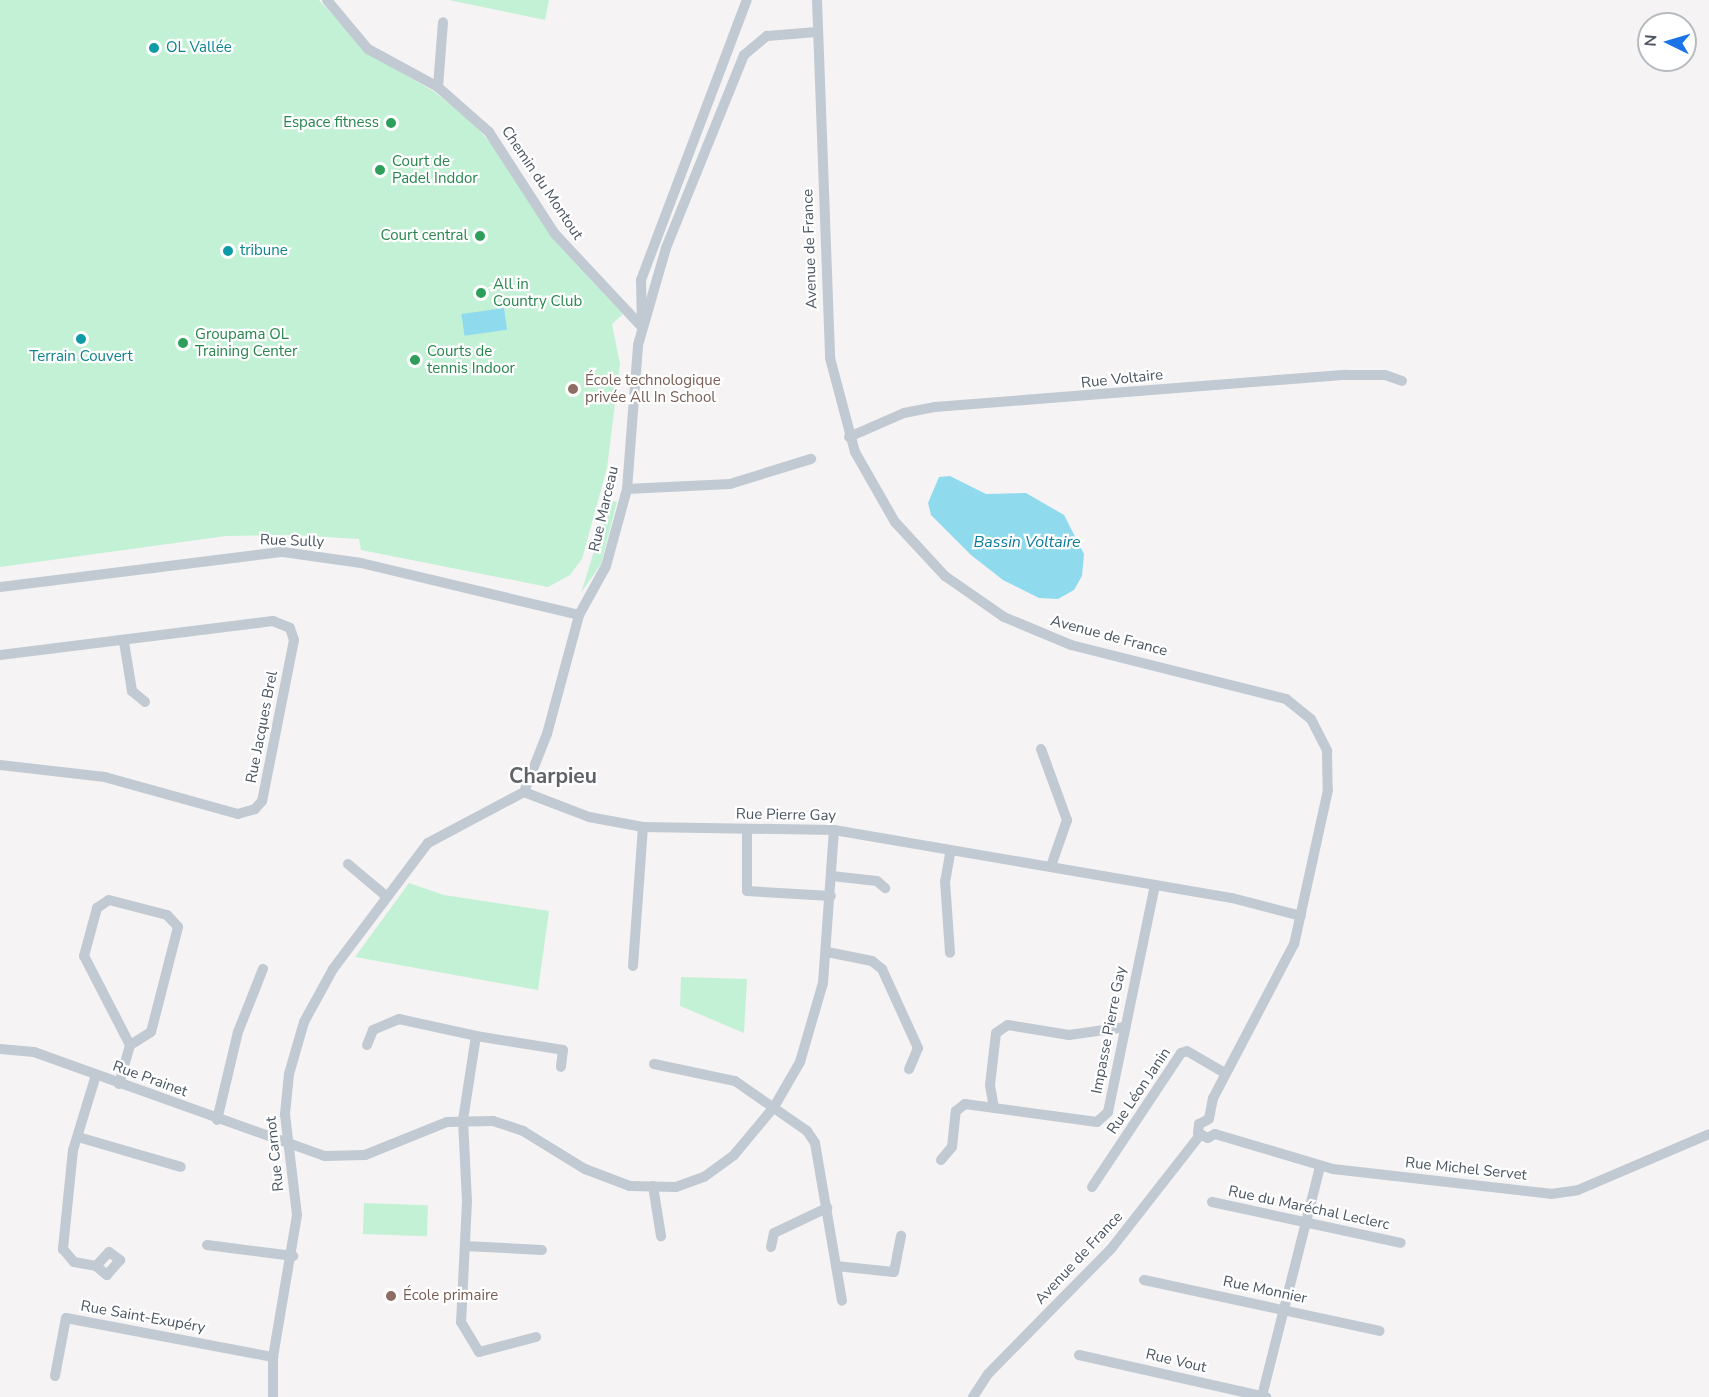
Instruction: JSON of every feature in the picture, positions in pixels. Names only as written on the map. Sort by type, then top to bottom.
[{"type":"street","name":"Chemin du Montout","points":[[327,0],[368,49],[438,87],[489,132],[555,234],[642,327]]},
{"type":"street","name":"Rue Marceau","points":[[524,792],[547,735],[579,615],[606,567],[627,489],[642,327],[641,280],[747,0]]},
{"type":"street","points":[[817,0],[817,32]]},
{"type":"street","points":[[438,87],[443,22]]},
{"type":"street","name":"Rue Marceau","points":[[642,327],[666,248],[744,55],[767,36],[817,32]]},
{"type":"street","name":"Avenue de France","points":[[817,32],[830,358],[849,437],[895,522],[945,576],[979,602],[1071,645],[1255,687],[1286,699],[1311,719],[1327,751],[1329,777],[1301,916],[1281,973],[1225,1072],[1209,1119],[1198,1124],[1200,1135],[1111,1249],[988,1374],[973,1397]]},
{"type":"street","name":"Rue Voltaire","points":[[849,437],[904,412],[935,407],[1346,375],[1385,375],[1402,381]]},
{"type":"street","points":[[627,489],[730,484],[811,459]]},
{"type":"street","name":"Rue Sully","points":[[0,587],[283,552],[361,563],[579,615]]},
{"type":"street","name":"Rue Jacques Brel","points":[[0,655],[124,642],[273,621],[290,628],[294,640],[262,801],[255,809],[238,814],[105,777],[0,765]]},
{"type":"street","points":[[124,642],[132,691],[145,702]]},
{"type":"street","points":[[1041,749],[1067,820],[1051,866]]},
{"type":"street","name":"Rue Pierre Gay","points":[[524,792],[589,817],[643,827],[834,830],[950,854],[1051,866],[1155,885],[1301,916]]},
{"type":"street","name":"Rue Carnot","points":[[273,1397],[273,1357],[293,1256],[297,1215],[288,1146],[289,1074],[304,1022],[333,969],[428,843],[447,828],[524,792]]},
{"type":"street","points":[[633,966],[643,827]]},
{"type":"street","points":[[747,829],[747,891],[831,896]]},
{"type":"street","points":[[462,1120],[493,1121],[524,1131],[585,1169],[630,1186],[676,1187],[704,1177],[734,1155],[774,1107],[812,1032],[827,952],[834,830]]},
{"type":"street","points":[[950,854],[945,881],[950,953]]},
{"type":"street","points":[[348,864],[387,897]]},
{"type":"street","points":[[832,876],[877,881],[885,888]]},
{"type":"street","name":"Impasse Pierre Gay","points":[[941,1160],[952,1147],[956,1111],[965,1104],[1097,1122],[1108,1112],[1155,885]]},
{"type":"street","points":[[119,1084],[130,1045],[150,1032],[178,927],[167,915],[109,900],[97,908],[84,956],[130,1045]]},
{"type":"street","points":[[827,952],[872,961],[882,969],[918,1048],[909,1069]]},
{"type":"street","points":[[217,1120],[238,1032],[263,969]]},
{"type":"street","points":[[367,1045],[373,1030],[399,1019],[476,1036],[563,1050],[561,1067]]},
{"type":"street","points":[[994,1108],[990,1085],[996,1033],[1008,1025],[1069,1035],[1125,1027]]},
{"type":"street","points":[[476,1036],[462,1120],[465,1246],[461,1322],[479,1352],[536,1337]]},
{"type":"street","name":"Rue Prainet","points":[[0,1049],[34,1052],[288,1146],[325,1155],[365,1155],[462,1120]]},
{"type":"street","name":"Rue Léon Janin","points":[[1092,1187],[1181,1053],[1187,1051],[1225,1072]]},
{"type":"street","points":[[654,1064],[735,1081],[774,1107],[815,1143],[842,1301]]},
{"type":"street","points":[[96,1075],[78,1137],[63,1249],[74,1262],[96,1266]]},
{"type":"street","points":[[1200,1135],[1215,1134],[1216,1125],[1209,1119]]},
{"type":"street","name":"Rue Michel Servet","points":[[1215,1134],[1320,1167],[1551,1194],[1578,1190],[1709,1134]]},
{"type":"street","points":[[78,1137],[181,1167]]},
{"type":"street","points":[[1264,1396],[1320,1167]]},
{"type":"street","points":[[653,1186],[661,1236]]},
{"type":"street","name":"Rue du Maréchal Leclerc","points":[[1212,1202],[1401,1243]]},
{"type":"street","points":[[771,1247],[774,1233],[827,1208]]},
{"type":"street","points":[[836,1266],[894,1272],[901,1236]]},
{"type":"street","points":[[207,1245],[293,1256]]},
{"type":"street","points":[[465,1246],[542,1250]]},
{"type":"street","name":"Rue Monnier","points":[[1144,1280],[1380,1331]]},
{"type":"street","name":"Rue Saint-Exupéry","points":[[55,1376],[66,1318],[273,1357]]},
{"type":"street","name":"Rue Vout","points":[[1079,1355],[1264,1396]]},
{"type":"green space","points":[[0,0],[319,0],[369,54],[435,92],[473,123],[504,158],[553,239],[623,314],[612,324],[620,364],[607,468],[582,559],[570,575],[548,587],[361,550],[359,539],[293,535],[226,536],[0,567]]},
{"type":"green space","points":[[449,0],[549,0],[545,20]]},
{"type":"green space","points":[[610,500],[617,502],[601,564],[581,593]]},
{"type":"green space","points":[[409,883],[444,895],[549,911],[538,990],[355,957]]},
{"type":"green space","points":[[681,977],[747,979],[744,1033],[680,1006]]},
{"type":"green space","points":[[364,1203],[428,1205],[427,1236],[363,1234]]},
{"type":"water","points":[[504,308],[507,330],[464,336],[461,314]]},
{"type":"water","name":"Bassin Voltaire","points":[[950,476],[986,494],[1026,493],[1064,515],[1084,554],[1082,576],[1074,590],[1058,599],[1039,598],[1003,580],[971,555],[931,515],[928,503],[939,477]]},
{"type":"place","name":"OL Vallée","points":[[154,48]]},
{"type":"place","name":"Espace fitness","points":[[391,123]]},
{"type":"place","name":"Court de Padel Inddor","points":[[380,170]]},
{"type":"place","name":"Court central","points":[[480,236]]},
{"type":"place","name":"tribune","points":[[228,251]]},
{"type":"place","name":"All in Country Club","points":[[481,293]]},
{"type":"place","name":"Terrain Couvert","points":[[81,339]]},
{"type":"place","name":"Groupama OL Training Center","points":[[183,343]]},
{"type":"place","name":"Courts de tennis Indoor","points":[[415,360]]},
{"type":"place","name":"École technologique privée All In School","points":[[573,389]]},
{"type":"place","name":"École primaire","points":[[391,1296]]},
{"type":"district","name":"Charpieu","points":[[553,776]]}]
